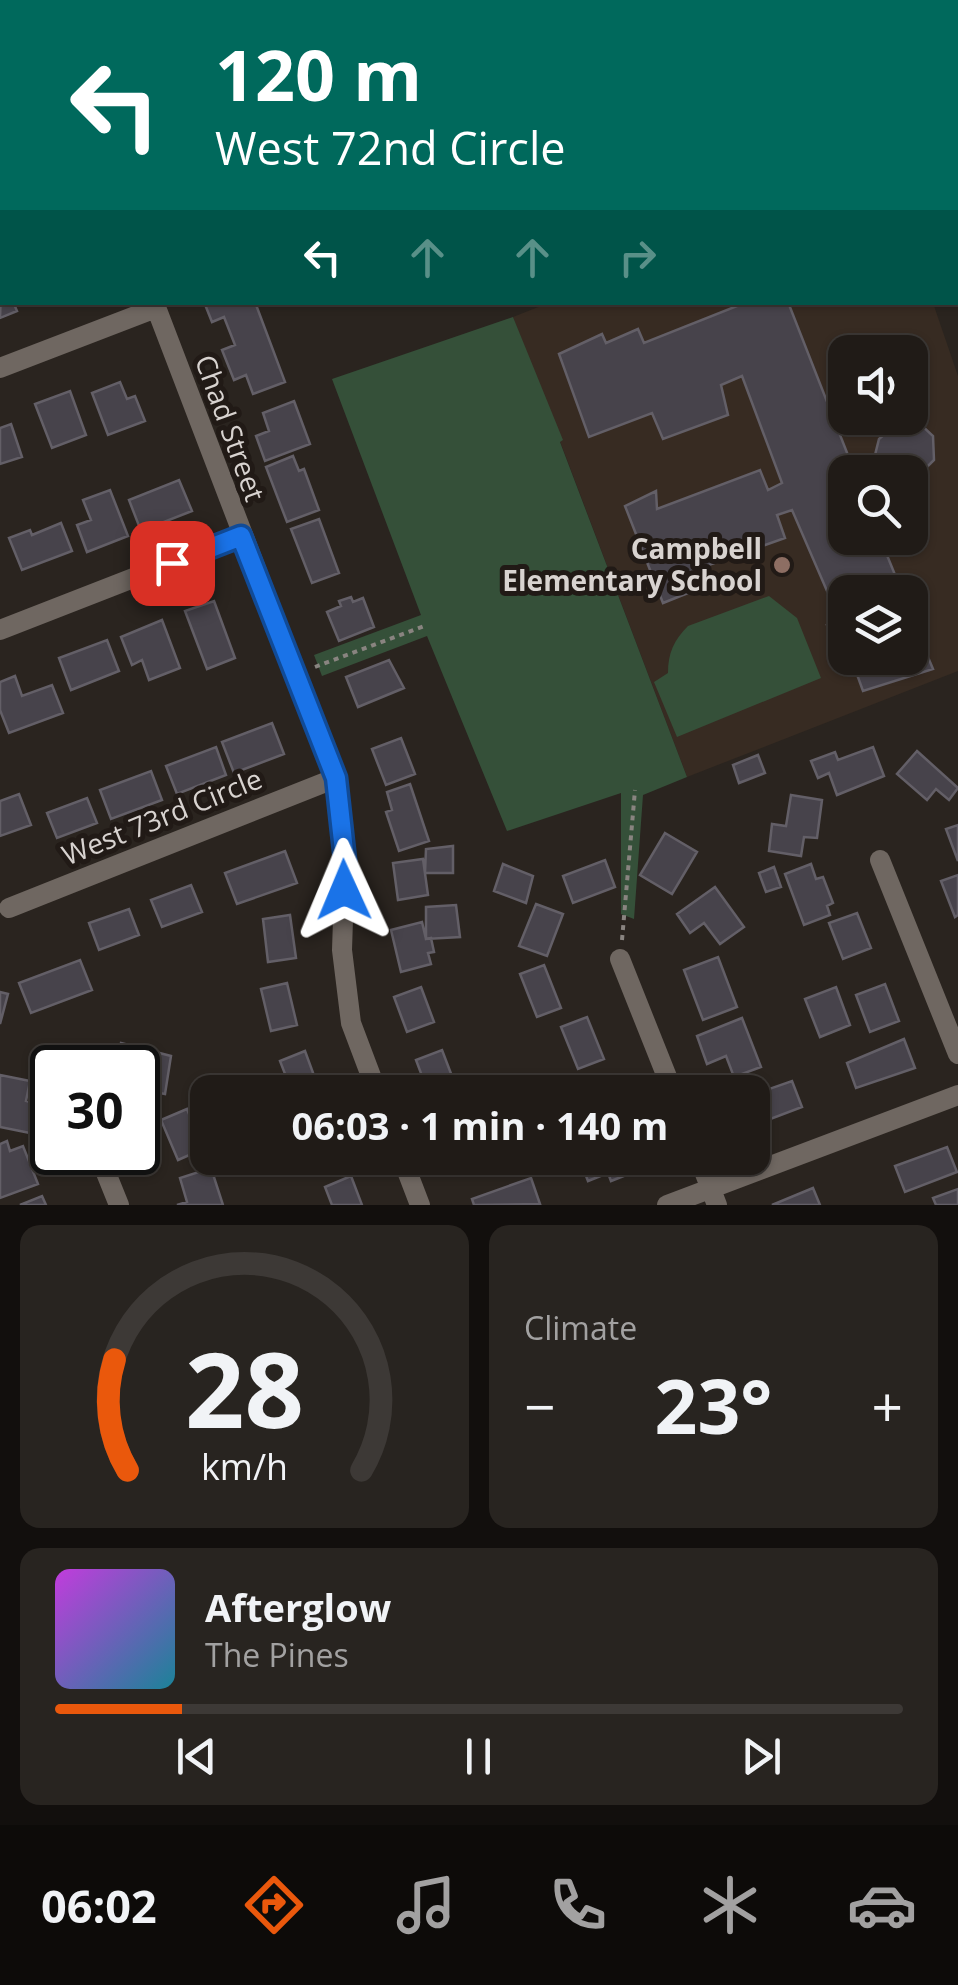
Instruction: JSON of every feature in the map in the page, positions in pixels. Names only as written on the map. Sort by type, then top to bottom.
[{"type":"street","points":[[0,368],[155,305]]},
{"type":"street","name":"Chad Street","points":[[155,305],[336,778],[345,860],[342,950],[351,1023],[371,1075]]},
{"type":"street","points":[[0,630],[241,536]]},
{"type":"street","name":"West 73rd Circle","points":[[9,908],[336,778]]},
{"type":"street","points":[[880,860],[958,1054]]},
{"type":"street","points":[[620,959],[666,1075]]},
{"type":"street","points":[[667,1205],[714,1197],[958,1095]]},
{"type":"street","points":[[107,1175],[119,1205]]},
{"type":"street","points":[[409,1175],[420,1205]]},
{"type":"path","points":[[294,670],[324,665],[424,626]]},
{"type":"path","points":[[620,959],[635,790]]},
{"type":"shaded area","name":"Campbell Elementary School","points":[[543,305],[934,305],[958,376],[958,671],[687,777],[513,317]]},
{"type":"green space","points":[[513,317],[563,440],[560,442],[687,777],[643,795],[634,919],[621,914],[621,793],[507,831],[427,636],[322,676],[314,655],[421,615],[332,379]]},
{"type":"green space","points":[[769,596],[797,618],[821,678],[677,737],[654,682],[668,673],[679,636],[688,626]]},
{"type":"building","points":[[1,305],[14,305],[17,311],[0,318]]},
{"type":"building","points":[[205,305],[256,305],[285,382],[253,394],[246,375],[234,380],[222,350],[235,345],[224,317],[212,322]]},
{"type":"building","points":[[739,305],[789,305],[828,404],[828,435],[840,435],[848,455],[828,455],[828,555],[887,555],[895,575],[828,575],[828,593],[792,510],[777,515],[785,538],[686,573],[693,591],[663,603],[625,506],[656,491],[657,509],[760,470],[768,490],[782,483],[742,376],[721,385],[728,415],[663,439],[652,413],[589,437],[559,354],[602,334],[606,343],[638,329],[644,343]]},
{"type":"building","points":[[120,382],[127,399],[135,396],[145,421],[108,435],[92,393]]},
{"type":"building","points":[[70,391],[86,435],[52,448],[35,404]]},
{"type":"building","points":[[294,401],[310,444],[265,461],[256,436],[269,431],[263,413]]},
{"type":"building","points":[[11,424],[22,457],[0,464],[0,428]]},
{"type":"building","points":[[928,431],[933,436],[934,460],[928,466],[928,455],[875,455],[884,435],[928,435]]},
{"type":"building","points":[[293,456],[299,471],[304,469],[319,510],[287,522],[266,467]]},
{"type":"building","points":[[179,480],[192,511],[141,531],[129,500]]},
{"type":"building","points":[[110,490],[128,536],[87,552],[77,525],[91,520],[83,500]]},
{"type":"building","points":[[319,519],[339,573],[312,583],[291,529]]},
{"type":"building","points":[[61,523],[72,551],[22,570],[9,538],[30,530],[32,535]]},
{"type":"building","points":[[351,597],[353,602],[363,598],[374,627],[339,641],[327,612]]},
{"type":"building","points":[[214,601],[235,658],[207,669],[185,611]]},
{"type":"building","points":[[162,620],[180,668],[149,680],[142,660],[132,665],[121,637]]},
{"type":"building","points":[[107,640],[119,671],[71,690],[59,658]]},
{"type":"building","points":[[389,660],[404,688],[358,707],[346,677]]},
{"type":"building","points":[[857,675],[914,675],[863,691]]},
{"type":"building","points":[[15,676],[22,696],[52,685],[63,713],[9,733],[0,710],[0,682]]},
{"type":"building","points":[[272,723],[284,754],[234,773],[222,742]]},
{"type":"building","points":[[401,738],[415,774],[386,785],[372,749]]},
{"type":"building","points":[[216,747],[226,775],[177,794],[166,766]]},
{"type":"building","points":[[873,747],[884,776],[837,795],[829,773],[818,778],[811,761],[835,752],[838,760]]},
{"type":"building","points":[[917,751],[958,788],[949,800],[936,789],[927,800],[897,774]]},
{"type":"building","points":[[758,755],[765,773],[739,783],[733,765]]},
{"type":"building","points":[[151,771],[162,800],[111,819],[100,790]]},
{"type":"building","points":[[410,784],[429,841],[399,851],[386,812],[392,810],[387,792]]},
{"type":"building","points":[[19,794],[31,825],[0,836],[0,801]]},
{"type":"building","points":[[791,795],[822,800],[817,838],[804,837],[801,856],[769,851],[772,824],[786,826]]},
{"type":"building","points":[[87,798],[97,823],[57,838],[47,813]]},
{"type":"building","points":[[958,825],[958,861],[946,829]]},
{"type":"building","points":[[665,833],[697,852],[672,894],[640,875]]},
{"type":"building","points":[[453,846],[453,873],[425,873],[426,849]]},
{"type":"building","points":[[285,851],[297,883],[237,904],[225,873]]},
{"type":"building","points":[[423,859],[428,895],[398,900],[393,863]]},
{"type":"building","points":[[605,860],[615,887],[573,903],[563,876]]},
{"type":"building","points":[[503,864],[533,876],[526,903],[494,891]]},
{"type":"building","points":[[811,864],[816,879],[823,877],[833,903],[827,906],[830,915],[804,925],[785,874]]},
{"type":"building","points":[[774,867],[781,887],[766,892],[759,873]]},
{"type":"building","points":[[958,875],[958,915],[955,917],[941,881]]},
{"type":"building","points":[[191,885],[202,912],[162,927],[151,900]]},
{"type":"building","points":[[715,887],[744,927],[720,944],[704,923],[690,933],[677,914]]},
{"type":"building","points":[[536,904],[563,914],[547,956],[519,946]]},
{"type":"building","points":[[456,905],[460,937],[426,939],[426,907]]},
{"type":"building","points":[[129,909],[139,935],[99,950],[89,923]]},
{"type":"building","points":[[857,913],[871,948],[843,959],[829,923]]},
{"type":"building","points":[[290,915],[296,958],[268,962],[263,919]]},
{"type":"building","points":[[422,922],[434,952],[428,953],[431,964],[401,972],[391,930]]},
{"type":"building","points":[[718,957],[737,1007],[703,1020],[684,970]]},
{"type":"building","points":[[80,960],[92,990],[31,1013],[19,983]]},
{"type":"building","points":[[544,965],[561,1008],[537,1017],[520,974]]},
{"type":"building","points":[[287,983],[297,1025],[271,1031],[261,989]]},
{"type":"building","points":[[885,984],[899,1021],[870,1032],[856,995]]},
{"type":"building","points":[[421,987],[434,1022],[407,1032],[394,997]]},
{"type":"building","points":[[836,987],[850,1025],[820,1037],[805,999]]},
{"type":"building","points":[[0,992],[8,994],[0,1024]]},
{"type":"building","points":[[587,1017],[604,1059],[578,1069],[561,1027]]},
{"type":"building","points":[[742,1018],[761,1067],[733,1075],[726,1056],[707,1064],[697,1036]]},
{"type":"building","points":[[904,1039],[915,1068],[856,1088],[847,1063]]},
{"type":"building","points":[[442,1050],[452,1075],[422,1075],[416,1060]]},
{"type":"building","points":[[305,1051],[314,1075],[285,1075],[280,1061]]},
{"type":"building","points":[[160,1053],[171,1056],[165,1094],[160,1093]]},
{"type":"building","points":[[0,1075],[30,1081],[26,1101],[30,1102],[30,1133],[0,1127]]},
{"type":"building","points":[[792,1081],[802,1107],[770,1119],[770,1089]]},
{"type":"building","points":[[187,1109],[190,1155],[178,1160],[161,1120]]},
{"type":"building","points":[[7,1141],[10,1151],[23,1146],[30,1175],[34,1175],[38,1184],[0,1198],[0,1144]]},
{"type":"building","points":[[947,1147],[957,1172],[905,1192],[895,1166]]},
{"type":"building","points":[[213,1175],[223,1205],[177,1205],[187,1202],[180,1178]]},
{"type":"building","points":[[351,1176],[362,1205],[332,1205],[325,1187]]},
{"type":"building","points":[[531,1178],[540,1204],[474,1205],[472,1199]]},
{"type":"building","points":[[813,1188],[820,1205],[772,1205]]},
{"type":"building","points":[[958,1189],[958,1205],[936,1205],[933,1198]]},
{"type":"building","points":[[42,1196],[46,1205],[20,1205]]},
{"type":"place","name":"Campbell Elementary School","points":[[782,565]]},
{"type":"route","points":[[172,563],[241,536],[336,778],[345,860],[344,890]]}]
